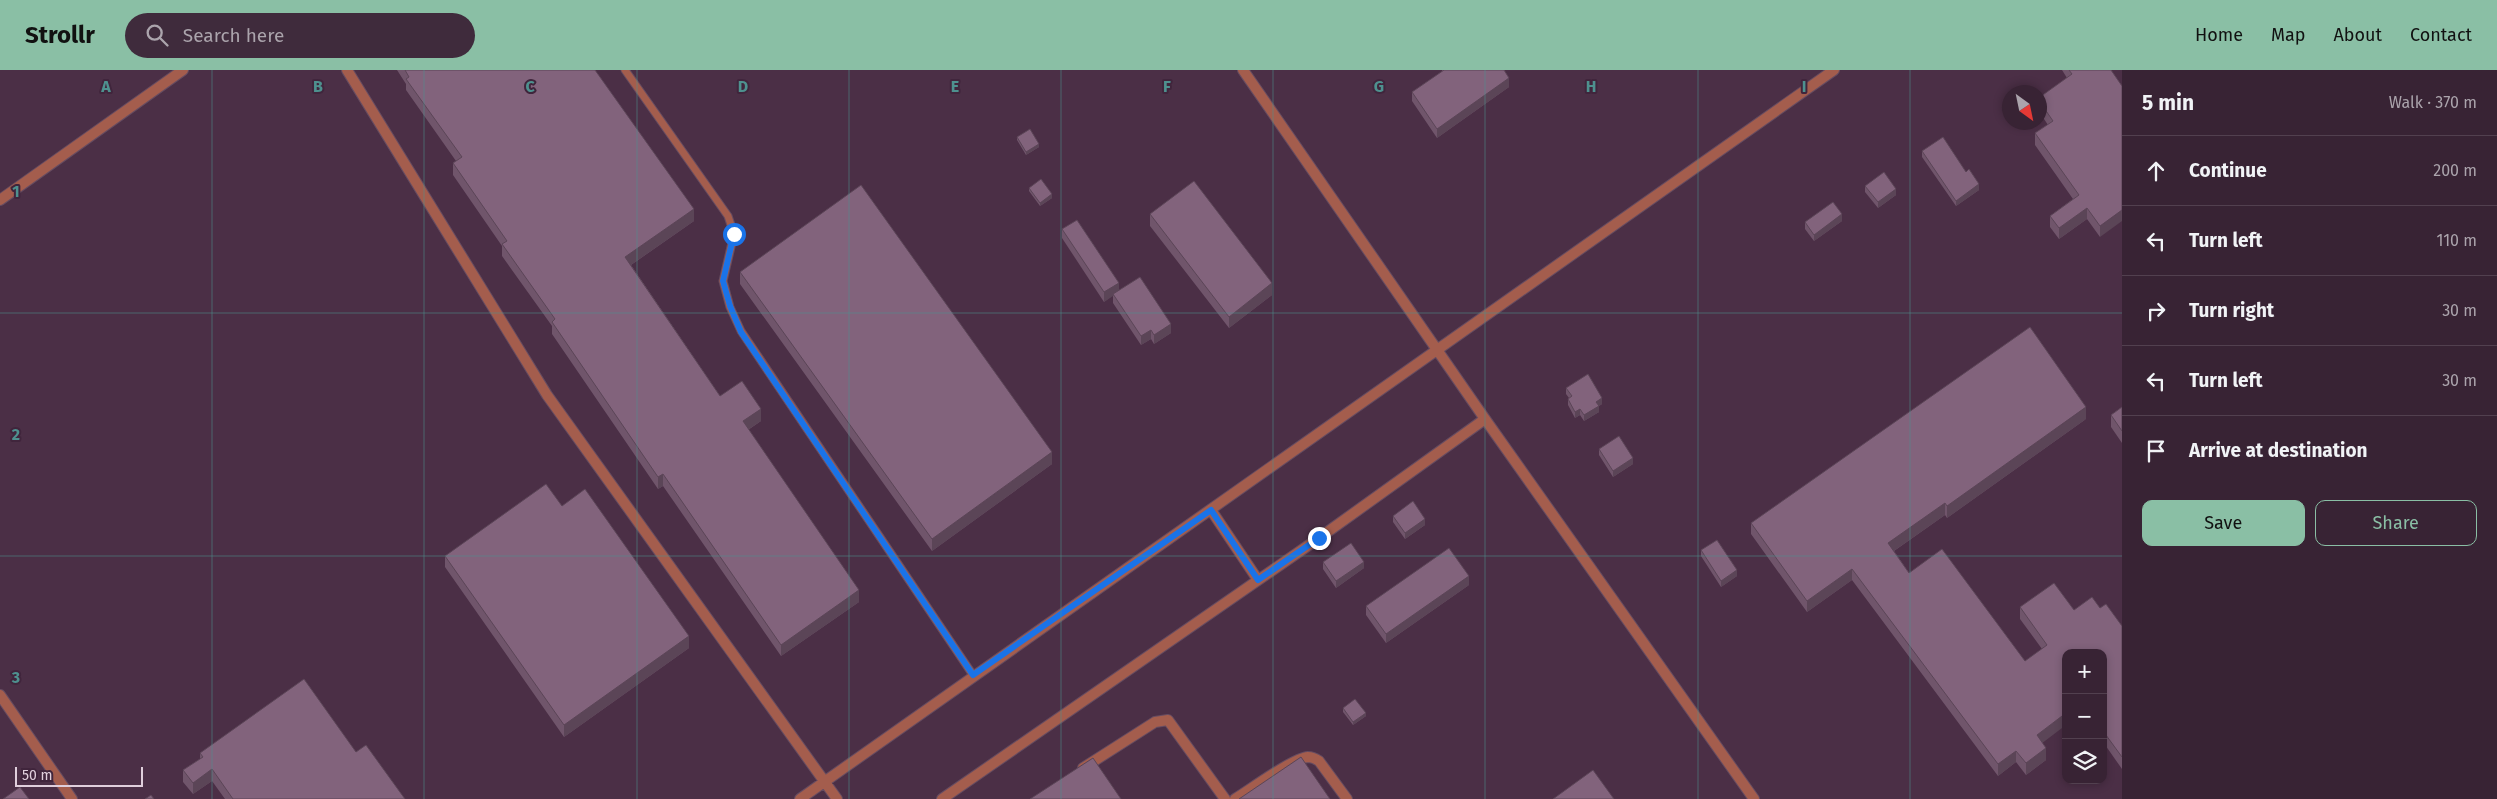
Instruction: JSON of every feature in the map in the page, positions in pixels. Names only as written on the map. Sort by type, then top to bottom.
[{"type":"street","points":[[0,200],[183,70]]},
{"type":"street","points":[[347,70],[547,395],[837,799]]},
{"type":"street","points":[[1243,70],[1439,350],[1485,419],[1754,799]]},
{"type":"street","points":[[800,799],[973,675],[1439,350],[1602,232],[1834,70]]},
{"type":"street","points":[[942,799],[1258,580],[1485,419]]},
{"type":"street","points":[[1211,510],[1258,580]]},
{"type":"street","points":[[0,695],[72,799]]},
{"type":"street","points":[[1075,773],[1155,722],[1168,720],[1225,799]]},
{"type":"street","points":[[1235,799],[1290,764],[1306,757],[1313,757],[1319,762],[1347,799]]},
{"type":"lane","points":[[625,70],[728,216],[734,234],[723,281],[730,306],[741,332],[973,675]]},
{"type":"building","points":[[405,70],[595,70],[694,209],[625,257],[720,396],[742,381],[761,409],[743,421],[859,590],[781,645],[663,474],[658,477],[552,322],[555,319],[502,244],[507,241],[453,163],[462,157],[406,79],[409,77]]},
{"type":"building","points":[[1444,70],[1504,70],[1509,78],[1437,129],[1412,92]]},
{"type":"building","points":[[2069,70],[2111,70],[2122,86],[2122,210],[2100,226],[2087,208],[2059,228],[2050,216],[2079,195],[2035,133],[2040,130],[2047,130],[2047,125],[2053,121],[2047,112],[2047,92],[2072,74]]},
{"type":"building","points":[[1030,129],[1039,144],[1026,152],[1017,137]]},
{"type":"building","points":[[1943,137],[1966,172],[1969,169],[1979,184],[1956,201],[1922,151]]},
{"type":"building","points":[[1884,172],[1896,189],[1878,202],[1865,186]]},
{"type":"building","points":[[1041,179],[1052,194],[1040,203],[1029,188]]},
{"type":"building","points":[[1194,181],[1272,283],[1229,317],[1150,214]]},
{"type":"building","points":[[861,185],[1052,452],[932,539],[740,272]]},
{"type":"building","points":[[1833,202],[1842,214],[1814,235],[1805,222]]},
{"type":"building","points":[[1077,220],[1119,283],[1104,292],[1062,229]]},
{"type":"building","points":[[1140,277],[1171,324],[1154,335],[1151,330],[1141,336],[1113,294]]},
{"type":"building","points":[[2030,327],[2086,407],[1947,506],[1945,503],[1888,543],[1909,573],[1942,549],[2025,661],[2047,645],[2020,607],[2054,583],[2074,610],[2092,597],[2100,608],[2106,604],[2122,626],[2122,757],[2107,736],[2107,649],[2062,649],[2062,716],[2037,735],[2046,748],[2026,763],[2016,751],[1998,764],[1852,569],[1807,601],[1751,523]]},
{"type":"building","points":[[1588,374],[1602,398],[1596,402],[1599,406],[1584,415],[1580,409],[1575,412],[1568,399],[1572,396],[1566,388]]},
{"type":"building","points":[[2122,407],[2122,431],[2111,415]]},
{"type":"building","points":[[1619,436],[1633,458],[1613,471],[1599,449]]},
{"type":"building","points":[[546,484],[562,506],[585,489],[689,636],[564,725],[445,556]]},
{"type":"building","points":[[1413,501],[1425,519],[1405,533],[1393,516]]},
{"type":"building","points":[[1717,540],[1737,570],[1721,581],[1701,550]]},
{"type":"building","points":[[1351,543],[1364,562],[1336,581],[1323,562]]},
{"type":"building","points":[[1449,548],[1469,576],[1386,634],[1366,606]]},
{"type":"building","points":[[304,679],[356,752],[366,745],[405,799],[233,799],[212,769],[193,783],[183,770],[203,757],[200,753]]},
{"type":"building","points":[[1355,699],[1366,713],[1353,722],[1343,708]]},
{"type":"building","points":[[1301,757],[1330,799],[1239,799]]},
{"type":"building","points":[[1093,758],[1121,799],[1030,799]]},
{"type":"building","points":[[1593,770],[1614,799],[1553,799]]},
{"type":"building","points":[[20,787],[29,799],[3,799]]},
{"type":"building","points":[[151,795],[154,799],[145,799]]},
{"type":"route","points":[[734,234],[723,281],[730,306],[741,332],[973,675],[1211,510],[1258,580],[1319,538]]}]
